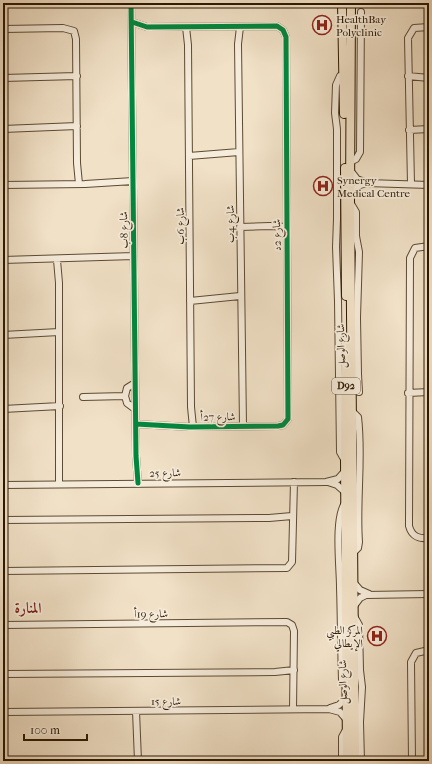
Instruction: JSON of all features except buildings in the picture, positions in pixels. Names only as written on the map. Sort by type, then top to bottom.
[{"type":"main road","points":[[346,3],[349,46]]},
{"type":"main road","name":"شارع الوصل","points":[[347,761],[345,461],[347,77],[351,3]]},
{"type":"main road","points":[[351,18],[354,14],[354,3]]},
{"type":"main road","name":"شارع الوصل","points":[[341,6],[347,77],[355,377],[352,411],[355,761]]},
{"type":"street","name":"شارع 8ب","points":[[131,3],[136,483]]},
{"type":"street","points":[[361,12],[359,154],[350,166],[357,179],[368,183]]},
{"type":"street","points":[[132,22],[147,26],[238,27]]},
{"type":"street","points":[[132,32],[147,26]]},
{"type":"street","name":"شارع 6ب","points":[[188,27],[192,427]]},
{"type":"street","name":"شارع 2د","points":[[238,27],[279,27],[284,30],[286,37],[289,414],[285,423],[278,426]]},
{"type":"street","name":"شارع 4ب","points":[[238,27],[241,426]]},
{"type":"street","points":[[409,184],[408,41],[411,31],[418,27],[429,27]]},
{"type":"street","points":[[3,29],[67,28],[74,31],[76,39],[77,77],[78,184]]},
{"type":"street","points":[[3,78],[77,77]]},
{"type":"street","points":[[347,77],[360,83]]},
{"type":"street","points":[[408,78],[427,78]]},
{"type":"street","points":[[3,129],[77,128]]},
{"type":"street","points":[[409,128],[427,128]]},
{"type":"street","points":[[189,154],[239,154]]},
{"type":"street","points":[[3,185],[133,183]]},
{"type":"street","points":[[350,192],[360,185],[368,183],[429,184]]},
{"type":"street","points":[[240,226],[287,225]]},
{"type":"street","points":[[429,246],[419,246],[413,250],[409,261],[408,391],[409,526],[414,535],[420,538],[429,538]]},
{"type":"street","points":[[3,260],[134,258]]},
{"type":"street","points":[[59,260],[61,484]]},
{"type":"street","points":[[190,299],[240,298]]},
{"type":"street","points":[[3,335],[59,334]]},
{"type":"street","points":[[355,377],[359,392]]},
{"type":"street","points":[[135,383],[127,388],[125,396],[127,403],[136,409]]},
{"type":"street","points":[[408,391],[428,392]]},
{"type":"street","points":[[83,397],[125,396]]},
{"type":"street","points":[[3,409],[60,408]]},
{"type":"street","name":"شارع 27أ","points":[[136,427],[278,426]]},
{"type":"street","name":"شارع 25","points":[[3,484],[326,482],[338,479],[345,471]]},
{"type":"street","points":[[3,571],[285,568],[292,562],[292,482]]},
{"type":"street","name":"شارع 25","points":[[326,482],[337,485],[345,492]]},
{"type":"street","points":[[3,520],[292,518]]},
{"type":"street","points":[[353,582],[362,591],[373,595]]},
{"type":"street","points":[[354,606],[362,597],[373,595],[429,594]]},
{"type":"street","points":[[354,616],[359,625],[362,687],[360,702],[361,761]]},
{"type":"street","name":"شارع 19أ","points":[[3,625],[285,622],[290,624],[294,631],[294,674]]},
{"type":"street","points":[[412,761],[411,662],[416,653],[429,650]]},
{"type":"street","points":[[3,674],[275,672],[294,674],[295,709]]},
{"type":"street","points":[[329,709],[339,706],[347,693]]},
{"type":"street","name":"شارع 15","points":[[3,712],[329,709],[340,712],[347,724]]},
{"type":"street","points":[[138,711],[138,761]]},
{"type":"street","points":[[342,761],[342,737],[347,724]]},
{"type":"cycle path","points":[[131,3],[136,456],[138,483]]},
{"type":"cycle path","points":[[132,22],[147,27],[277,26],[283,30],[286,37],[288,419],[283,425],[278,426],[190,427],[136,424]]},
{"type":"place","name":"HealthBay Polyclinic","points":[[322,25]]},
{"type":"place","name":"Synergy Medical Centre","points":[[323,186]]},
{"type":"place","name":"المركز الطبي الإيطالي","points":[[377,636]]},
{"type":"district","name":"المنارة","points":[[28,608]]}]
